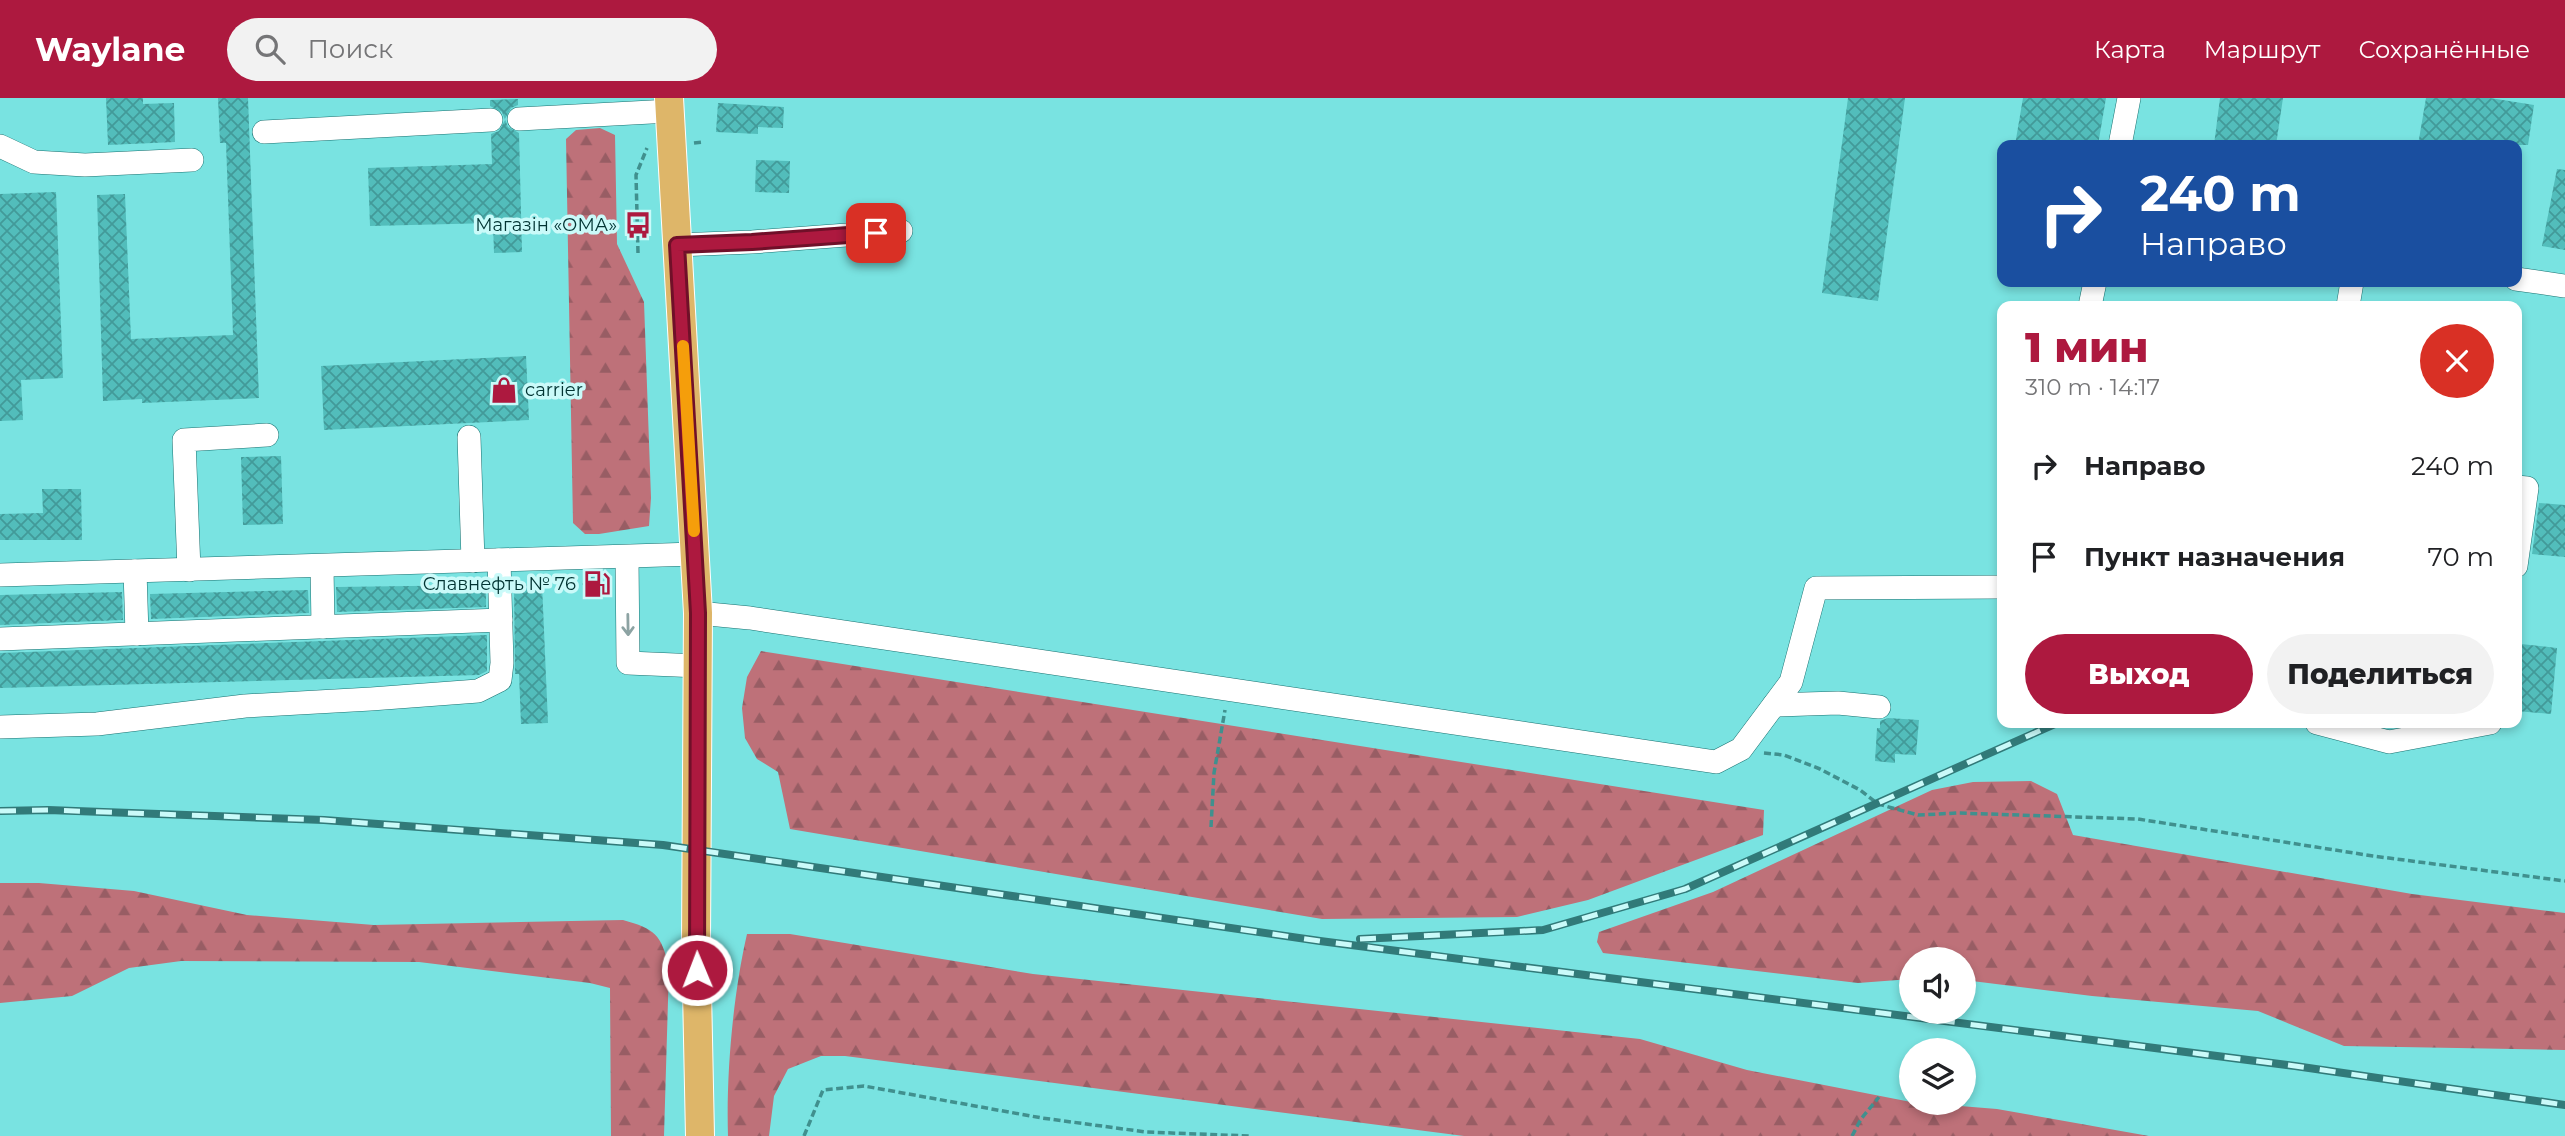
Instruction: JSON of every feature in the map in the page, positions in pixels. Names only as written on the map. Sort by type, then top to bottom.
[{"type":"main road","points":[[669,104],[698,613],[696,942],[700,1136]]},
{"type":"lane","points":[[2121,140],[2129,98]]},
{"type":"lane","points":[[519,119],[669,104]]},
{"type":"lane","points":[[264,132],[491,120]]},
{"type":"lane","points":[[0,146],[34,162],[85,165],[192,160]]},
{"type":"lane","points":[[677,245],[901,231]]},
{"type":"lane","points":[[2522,280],[2565,286]]},
{"type":"lane","points":[[189,569],[184,440],[267,435]]},
{"type":"lane","points":[[469,437],[473,561]]},
{"type":"lane","points":[[2522,488],[2527,488],[2522,523]]},
{"type":"lane","points":[[0,575],[695,554]]},
{"type":"lane","points":[[627,557],[628,663],[698,666]]},
{"type":"lane","points":[[0,727],[97,724],[245,706],[478,691],[500,680],[502,663],[499,561]]},
{"type":"lane","points":[[322,566],[323,627]]},
{"type":"lane","points":[[135,571],[137,634]]},
{"type":"lane","points":[[698,613],[750,618],[1716,762],[1741,749],[1791,682],[1816,588],[1997,587]]},
{"type":"lane","points":[[0,639],[501,620]]},
{"type":"lane","points":[[1774,705],[1838,703],[1879,707]]},
{"type":"lane","points":[[2336,728],[2389,742],[2463,728]]},
{"type":"path","points":[[1211,827],[1214,773],[1228,691]]},
{"type":"path","points":[[1741,749],[1784,755],[1820,769],[1860,790],[1878,804],[1918,815],[1958,813],[2138,819],[2373,856],[2565,881]]},
{"type":"path","points":[[804,1136],[823,1090],[863,1086],[1042,1118],[1146,1132],[1249,1136]]},
{"type":"path","points":[[1852,1136],[1879,1097]]},
{"type":"green space","points":[[600,128],[615,135],[617,244],[644,302],[651,498],[649,526],[585,534],[573,523],[566,139],[576,130]]},
{"type":"green space","points":[[761,651],[1764,810],[1763,835],[1588,900],[1517,917],[1322,919],[790,829],[778,772],[757,759],[745,738],[742,708],[747,677]]},
{"type":"green space","points":[[2031,781],[2057,794],[2073,835],[2412,894],[2565,913],[2565,1050],[2344,1046],[2258,1011],[2092,996],[1976,982],[1976,947],[1899,947],[1899,980],[1858,983],[1603,953],[1597,942],[1599,932],[1713,892],[1932,790],[1973,782]]},
{"type":"green space","points":[[0,883],[39,883],[134,891],[247,915],[374,925],[623,920],[643,926],[659,940],[669,967],[664,1136],[611,1136],[610,988],[590,983],[419,962],[181,961],[129,968],[72,996],[0,1003]]},
{"type":"green space","points":[[747,934],[790,934],[1033,974],[1640,1039],[1747,1070],[1899,1100],[1899,1115],[1976,1115],[1976,1107],[1997,1109],[2149,1136],[1464,1136],[845,1056],[821,1056],[788,1069],[774,1096],[769,1136],[728,1136],[731,1035]]},
{"type":"building","points":[[106,98],[143,98],[143,104],[174,103],[175,142],[108,145]]},
{"type":"building","points":[[218,98],[248,98],[259,398],[142,403],[142,399],[103,401],[97,195],[125,194],[131,339],[233,335],[226,143],[220,143]]},
{"type":"building","points":[[1848,98],[1905,98],[1878,301],[1822,293]]},
{"type":"building","points":[[2023,98],[2106,98],[2099,140],[2016,140]]},
{"type":"building","points":[[2220,98],[2283,98],[2277,140],[2215,140]]},
{"type":"building","points":[[2426,98],[2490,98],[2534,105],[2528,145],[2522,145],[2522,140],[2419,140]]},
{"type":"building","points":[[518,99],[518,105],[511,108],[505,119],[508,127],[519,133],[522,252],[494,253],[493,223],[370,226],[368,168],[492,164],[491,134],[499,131],[505,120],[502,112],[490,106],[490,100]]},
{"type":"building","points":[[718,103],[784,107],[783,128],[758,127],[758,134],[716,132]]},
{"type":"building","points":[[756,160],[790,161],[789,193],[755,192]]},
{"type":"building","points":[[2557,169],[2565,170],[2565,250],[2542,246]]},
{"type":"building","points":[[56,192],[63,378],[21,380],[23,420],[0,421],[0,194]]},
{"type":"building","points":[[526,356],[529,420],[324,430],[321,366]]},
{"type":"building","points":[[281,456],[283,524],[243,525],[241,457]]},
{"type":"building","points":[[42,489],[81,489],[82,540],[0,540],[0,514],[43,513]]},
{"type":"building","points":[[2539,503],[2565,505],[2565,557],[2532,554]]},
{"type":"building","points":[[597,573],[608,588],[593,599],[582,584]]},
{"type":"building","points":[[542,584],[548,723],[521,724],[519,674],[515,674],[514,585]]},
{"type":"building","points":[[486,585],[486,607],[337,612],[336,587]]},
{"type":"building","points":[[308,590],[309,613],[151,619],[150,594]]},
{"type":"building","points":[[122,592],[123,620],[0,625],[0,595]]},
{"type":"building","points":[[487,635],[487,671],[479,675],[0,688],[0,653]]},
{"type":"building","points":[[2522,644],[2557,648],[2551,714],[2522,712]]},
{"type":"building","points":[[1888,718],[1919,720],[1916,755],[1895,754],[1895,763],[1875,761],[1877,728],[1880,728],[1880,721]]},
{"type":"railway","points":[[1360,939],[1543,930],[1685,889],[2046,728]]},
{"type":"railway","points":[[0,811],[48,810],[324,820],[663,845],[1320,941],[2295,1066],[2565,1105]]},
{"type":"slow traffic","points":[[683,346],[694,531]]},
{"type":"place","name":"Магазін «ОМА»","points":[[638,225]]},
{"type":"place","name":"carrier","points":[[504,390]]},
{"type":"place","name":"Славнефть № 76","points":[[597,584]]},
{"type":"route","points":[[697,970],[698,613],[677,245],[876,233]]}]
